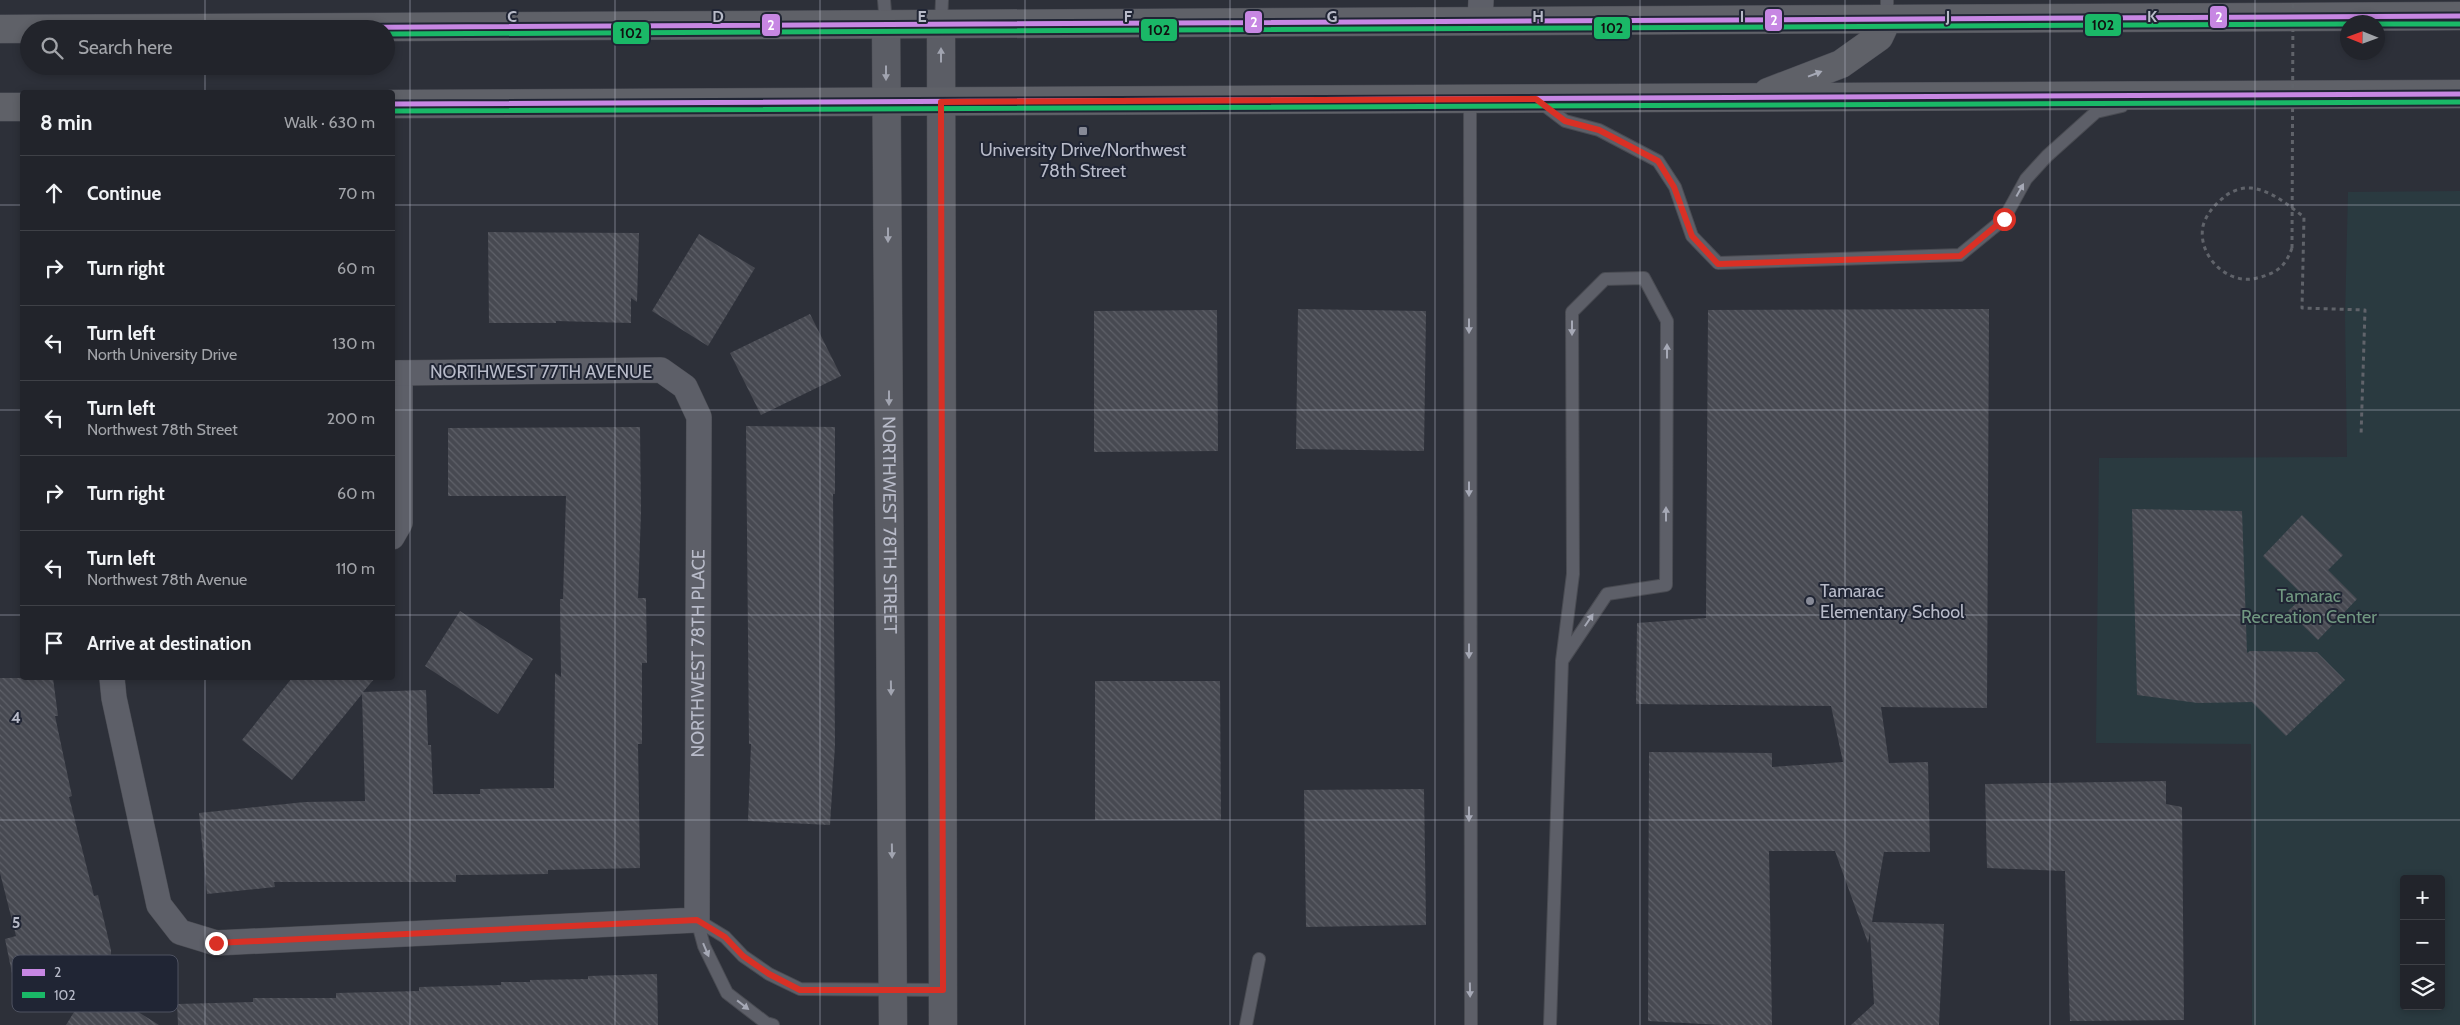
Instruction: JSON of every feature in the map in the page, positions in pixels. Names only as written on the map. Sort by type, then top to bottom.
[{"type":"main road","points":[[1753,98],[1841,64],[1878,37],[1887,10]]},
{"type":"main road","points":[[395,21],[885,12],[1887,10],[2460,16]]},
{"type":"main road","points":[[0,29],[20,29]]},
{"type":"main road","points":[[395,104],[2460,94]]},
{"type":"main road","points":[[0,107],[20,106]]},
{"type":"street","name":"NORTHWEST 78TH STREET","points":[[885,12],[893,1025]]},
{"type":"street","points":[[942,12],[944,1025]]},
{"type":"street","name":"NORTHWEST 77TH AVENUE","points":[[396,373],[661,370],[685,387]]},
{"type":"street","points":[[395,531],[400,523],[396,373]]},
{"type":"street","name":"NORTHWEST 78TH PLACE","points":[[685,387],[699,417],[697,920]]},
{"type":"street","points":[[112,680],[114,698],[159,905],[180,932],[216,943],[697,920]]},
{"type":"lane","points":[[1536,99],[1565,121],[1599,130],[1658,161],[1674,187],[1692,236],[1718,264],[1960,256],[2004,219],[2026,179],[2047,156],[2096,112],[2160,96]]},
{"type":"lane","points":[[1470,99],[1471,1025]]},
{"type":"lane","points":[[1550,1025],[1562,661],[1573,574],[1572,312],[1605,279],[1644,278],[1667,322],[1666,585],[1607,594],[1562,661]]},
{"type":"lane","points":[[697,920],[725,937],[743,956],[769,974],[800,990],[943,990]]},
{"type":"lane","points":[[697,920],[704,946],[727,993],[766,1023],[773,1025]]},
{"type":"lane","points":[[1246,1025],[1259,959]]},
{"type":"path","points":[[2293,0],[2292,248],[2286,263],[2270,274],[2254,279],[2235,279],[2216,268],[2205,248],[2203,227],[2212,207],[2229,192],[2250,188],[2276,196],[2304,217],[2302,308],[2365,310],[2361,436]]},
{"type":"green space","name":"Tamarac Recreation Center","points":[[2460,191],[2460,1025],[2252,1025],[2251,744],[2096,743],[2099,458],[2347,457],[2345,317],[2348,192]]},
{"type":"building","points":[[488,232],[639,233],[637,302],[631,298],[631,323],[556,321],[556,323],[489,323]]},
{"type":"building","points":[[699,234],[755,268],[708,346],[652,311]]},
{"type":"building","points":[[1298,309],[1426,311],[1424,451],[1296,449]]},
{"type":"building","points":[[1989,309],[1987,708],[1881,707],[1889,763],[1928,762],[1930,852],[1884,852],[1872,922],[1944,924],[1939,1025],[1851,1025],[1874,1004],[1870,932],[1868,943],[1835,851],[1769,851],[1772,1025],[1722,1025],[1648,1021],[1649,752],[1772,753],[1772,767],[1843,762],[1831,706],[1636,704],[1637,623],[1706,618],[1708,310]]},
{"type":"building","points":[[1217,310],[1218,451],[1094,452],[1094,311]]},
{"type":"building","points":[[810,314],[841,376],[761,415],[730,353]]},
{"type":"building","points":[[746,426],[835,427],[835,494],[833,494],[835,745],[830,825],[748,821],[751,744],[749,744]]},
{"type":"building","points":[[640,427],[641,512],[638,598],[646,598],[647,663],[642,663],[642,744],[638,744],[640,868],[548,870],[548,874],[456,875],[456,882],[274,882],[275,887],[207,894],[199,813],[305,802],[365,801],[362,694],[292,780],[242,740],[290,680],[373,680],[363,692],[426,690],[428,745],[431,745],[433,794],[480,794],[480,789],[554,788],[555,673],[561,677],[560,599],[563,599],[566,496],[448,496],[448,428]]},
{"type":"building","points":[[2132,509],[2242,511],[2247,653],[2250,651],[2317,652],[2345,680],[2286,736],[2252,702],[2198,703],[2137,695]]},
{"type":"building","points":[[2302,515],[2343,555],[2328,570],[2357,599],[2318,640],[2288,611],[2304,596],[2263,556]]},
{"type":"building","points":[[460,611],[533,659],[498,714],[425,666]]},
{"type":"building","points":[[0,678],[53,680],[58,716],[55,716],[72,796],[69,797],[94,896],[98,895],[111,955],[12,955],[12,973],[5,939],[16,936],[0,873]]},
{"type":"building","points":[[1095,681],[1220,681],[1221,820],[1095,820]]},
{"type":"building","points":[[2166,781],[2166,804],[2182,807],[2184,1020],[2070,1021],[2065,871],[1987,868],[1985,784]]},
{"type":"building","points":[[1424,789],[1426,925],[1306,927],[1304,790]]},
{"type":"building","points":[[657,974],[658,1025],[178,1025],[178,1004],[253,1002],[253,998],[336,998],[336,993],[419,991],[419,987],[501,985],[501,982],[530,982],[530,980],[588,979],[588,976]]},
{"type":"building","points":[[74,1012],[138,1012],[159,1025],[66,1025]]},
{"type":"transit line","name":"2","points":[[395,27],[2460,16]]},
{"type":"transit line","name":"102","points":[[395,34],[2340,24]]},
{"type":"transit line","name":"102","points":[[2385,24],[2460,24]]},
{"type":"transit line","name":"2","points":[[395,104],[2460,94]]},
{"type":"transit line","name":"102","points":[[395,111],[2460,102]]},
{"type":"place","name":"University Drive/Northwest 78th Street","points":[[1083,131]]},
{"type":"place","name":"Tamarac Elementary School","points":[[1810,601]]},
{"type":"route","points":[[216,943],[697,920],[725,937],[743,956],[769,974],[800,990],[943,990],[941,102],[1536,99],[1565,121],[1599,130],[1658,161],[1674,187],[1692,236],[1718,264],[1960,256],[2004,219]]}]
